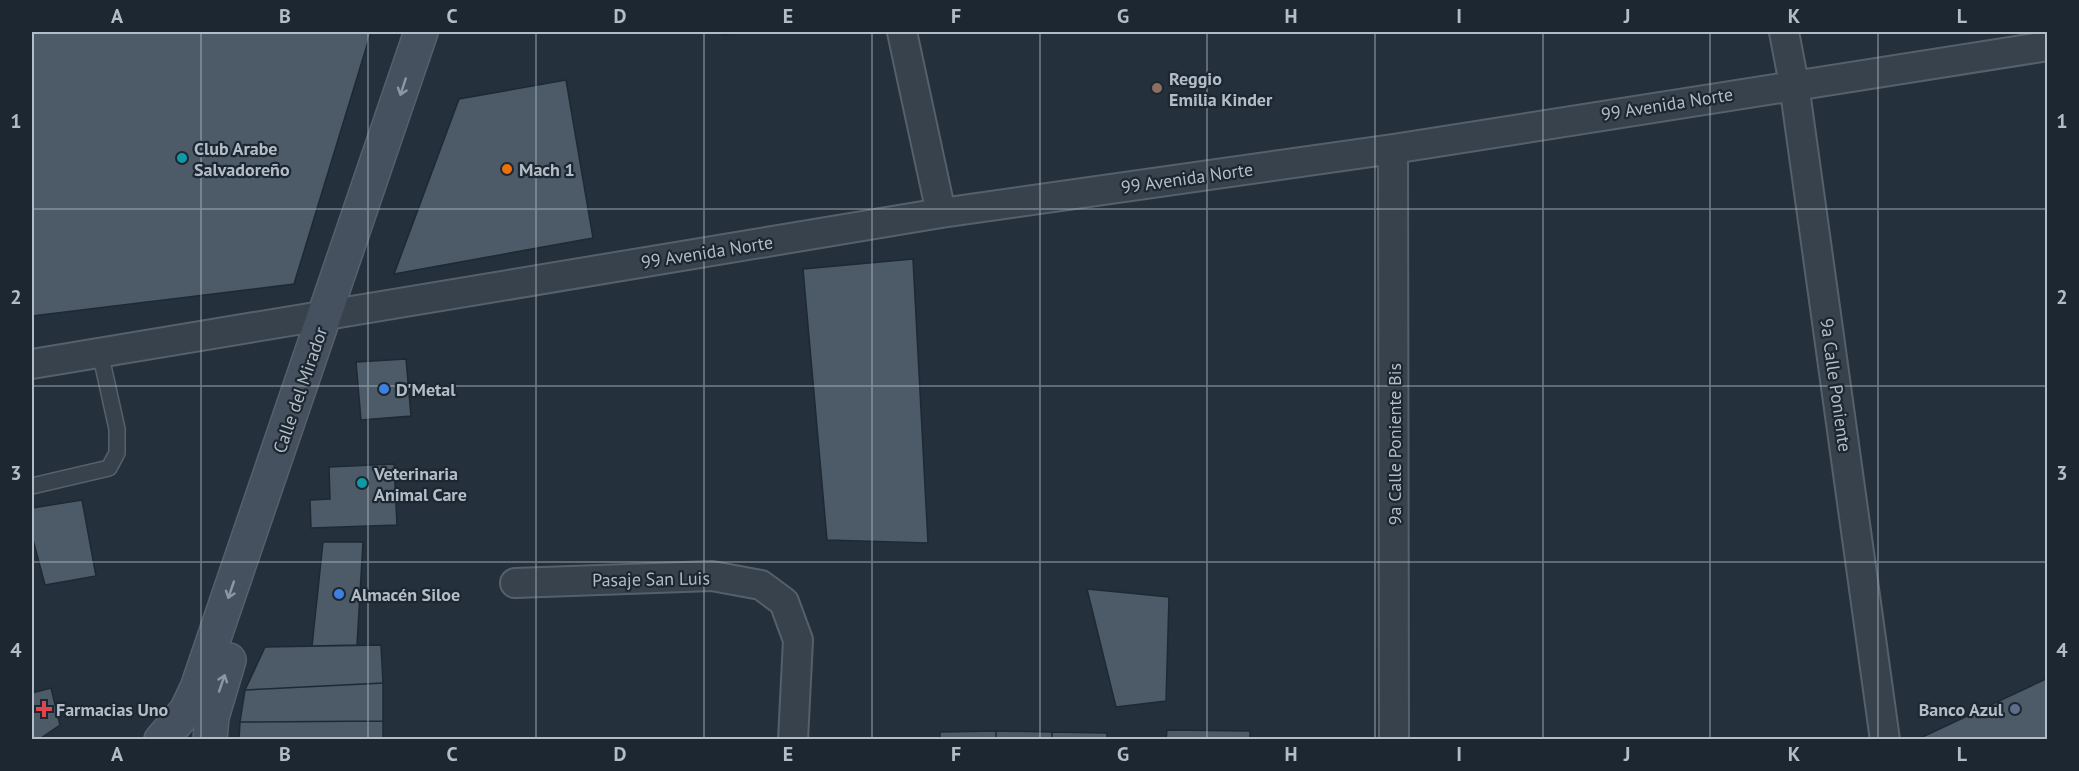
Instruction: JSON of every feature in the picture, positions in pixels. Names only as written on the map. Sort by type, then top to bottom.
[{"type":"main road","name":"Calle del Mirador","points":[[210,740],[217,696],[338,313],[421,32]]},
{"type":"main road","name":"Calle del Mirador","points":[[161,740],[186,711],[197,688],[445,32]]},
{"type":"street","points":[[902,32],[941,213]]},
{"type":"street","name":"9a Calle Poniente","points":[[1784,32],[1794,84],[1885,740]]},
{"type":"street","name":"99 Avenida Norte","points":[[32,364],[941,213],[1393,149],[1794,84],[2048,46]]},
{"type":"street","name":"9a Calle Poniente Bis","points":[[1393,149],[1394,740]]},
{"type":"street","name":"Pasaje San Luis","points":[[515,583],[712,576],[761,585],[784,602],[798,640],[793,740]]},
{"type":"lane","points":[[32,486],[109,468],[117,453],[117,429],[100,352]]},
{"type":"building","name":"Club Arabe Salvadoreño","points":[[32,32],[371,32],[294,284],[32,316]]},
{"type":"building","points":[[723,32],[745,32],[723,35]]},
{"type":"building","name":"Mach 1","points":[[566,80],[593,238],[394,274],[459,99]]},
{"type":"building","points":[[913,259],[928,543],[827,540],[803,269]]},
{"type":"building","name":"D'Metal","points":[[406,359],[411,416],[361,420],[356,362]]},
{"type":"building","name":"Veterinaria Animal Care","points":[[394,464],[397,525],[311,528],[310,500],[330,499],[329,467]]},
{"type":"building","points":[[82,500],[96,576],[45,585],[32,536],[32,508]]},
{"type":"building","name":"Almacén Siloe","points":[[323,542],[363,542],[357,645],[312,646]]},
{"type":"building","points":[[1087,589],[1169,597],[1166,701],[1116,707]]},
{"type":"building","points":[[381,645],[383,683],[245,690],[265,647]]},
{"type":"building","name":"Banco Azul","points":[[2048,678],[2048,740],[1916,740]]},
{"type":"building","points":[[383,683],[383,721],[240,722],[245,690]]},
{"type":"building","name":"Farmacias Uno","points":[[51,688],[60,725],[38,740],[32,740],[32,693]]},
{"type":"building","points":[[383,721],[383,740],[239,740],[240,722]]},
{"type":"building","points":[[1167,730],[1250,731],[1250,740],[1166,740]]},
{"type":"building","points":[[996,731],[996,740],[940,740],[940,732]]},
{"type":"building","points":[[996,731],[1052,732],[1052,740],[996,740]]},
{"type":"building","points":[[1052,732],[1107,733],[1107,740],[1052,740]]},
{"type":"place","name":"Reggio Emilia Kinder","points":[[1157,88]]},
{"type":"place","name":"Club Arabe Salvadoreño","points":[[182,158]]},
{"type":"place","name":"Mach 1","points":[[507,169]]},
{"type":"place","name":"D'Metal","points":[[384,389]]},
{"type":"place","name":"Veterinaria Animal Care","points":[[362,483]]},
{"type":"place","name":"Almacén Siloe","points":[[339,594]]},
{"type":"place","name":"Farmacias Uno","points":[[44,709]]},
{"type":"place","name":"Banco Azul","points":[[2015,709]]}]
